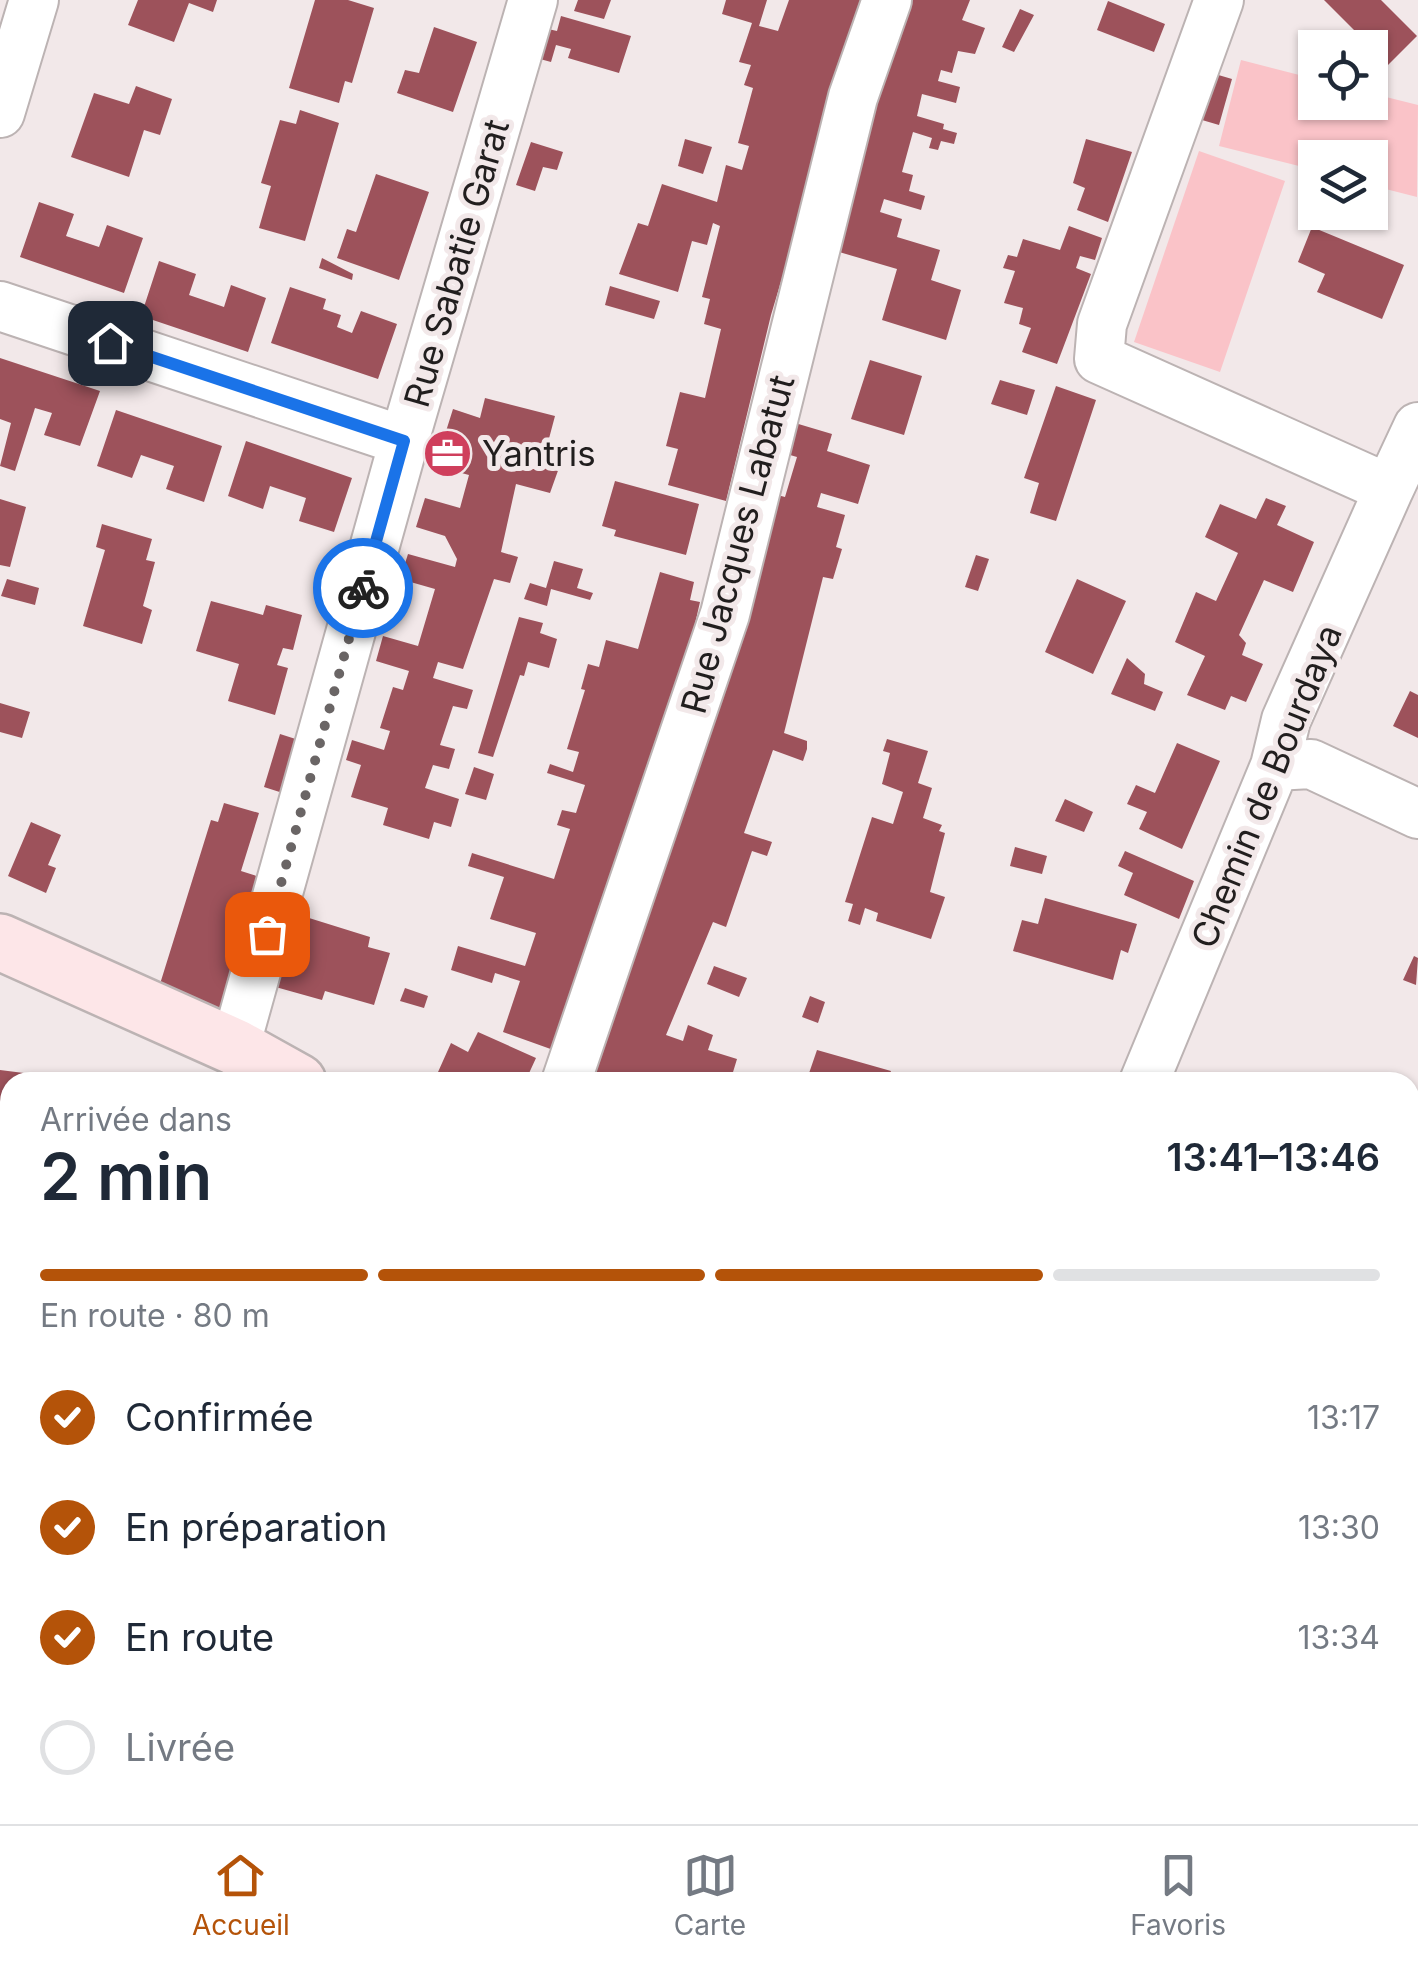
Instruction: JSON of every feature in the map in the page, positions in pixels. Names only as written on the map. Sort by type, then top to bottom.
[{"type":"main road","points":[[0,942],[235,1047],[280,1072]]},
{"type":"street","points":[[0,113],[34,0]]},
{"type":"street","name":"Rue Sabatie Garat","points":[[235,1047],[404,441],[533,0]]},
{"type":"street","name":"Rue Jacques Labatut","points":[[569,1072],[725,614],[853,97],[887,0]]},
{"type":"street","points":[[1219,0],[1102,324],[1099,359],[1389,490]]},
{"type":"street","points":[[0,306],[404,441]]},
{"type":"street","name":"Chemin de Bourdaya","points":[[1148,1072],[1275,766],[1286,720],[1418,428]]},
{"type":"street","points":[[1275,766],[1311,764],[1418,814]]},
{"type":"shaded area","points":[[1241,60],[1298,75],[1298,120],[1388,120],[1388,98],[1418,105],[1417,197],[1388,190],[1388,140],[1298,140],[1298,166],[1219,146]]},
{"type":"shaded area","points":[[1199,151],[1285,181],[1220,372],[1134,342]]},
{"type":"building","points":[[138,0],[217,0],[213,12],[189,3],[174,42],[128,25]]},
{"type":"building","points":[[315,0],[348,0],[374,8],[352,83],[345,81],[339,103],[289,88]]},
{"type":"building","points":[[578,0],[611,0],[604,19],[574,11]]},
{"type":"building","points":[[726,0],[767,0],[759,26],[778,31],[789,0],[865,0],[771,315],[726,501],[668,485],[678,449],[666,446],[680,392],[705,398],[721,329],[704,324],[710,299],[702,297],[720,226],[713,223],[707,245],[692,241],[678,292],[619,274],[638,223],[648,226],[662,184],[717,202],[726,165],[742,170],[749,146],[738,143],[753,88],[744,85],[751,65],[739,62],[752,23],[722,14]]},
{"type":"building","points":[[902,0],[970,0],[962,20],[985,28],[975,54],[958,51],[952,73],[941,70],[938,81],[960,87],[956,103],[922,94],[917,116],[944,124],[943,129],[957,133],[954,144],[941,141],[938,150],[929,148],[932,138],[913,132],[902,172],[913,175],[909,191],[925,196],[921,210],[884,199],[880,212],[902,219],[897,237],[940,250],[931,280],[961,290],[946,340],[882,320],[897,269],[829,249]]},
{"type":"building","points":[[1324,0],[1381,0],[1417,36],[1388,65],[1388,30],[1354,30]]},
{"type":"building","points":[[1108,1],[1165,24],[1154,52],[1097,30]]},
{"type":"building","points":[[1020,9],[1034,15],[1014,52],[1002,47]]},
{"type":"building","points":[[561,16],[631,36],[619,73],[568,58],[571,49],[556,45],[551,62],[540,59],[548,29],[557,31]]},
{"type":"building","points":[[434,27],[477,42],[453,112],[397,93],[405,70],[419,73]]},
{"type":"building","points":[[1215,74],[1232,79],[1219,125],[1202,120]]},
{"type":"building","points":[[136,86],[172,99],[160,135],[144,130],[129,177],[71,157],[94,93],[129,104]]},
{"type":"building","points":[[300,110],[339,123],[305,241],[259,228],[271,186],[261,183],[280,120],[296,124]]},
{"type":"building","points":[[685,139],[712,147],[703,174],[678,166]]},
{"type":"building","points":[[1086,139],[1132,152],[1108,222],[1077,210],[1085,188],[1073,183]]},
{"type":"building","points":[[531,142],[563,152],[557,170],[543,167],[535,191],[516,185]]},
{"type":"building","points":[[376,174],[429,192],[399,280],[337,258],[347,229],[356,232]]},
{"type":"building","points":[[39,202],[74,214],[66,236],[99,247],[107,225],[143,238],[124,293],[20,257]]},
{"type":"building","points":[[1069,226],[1102,238],[1095,260],[1080,256],[1076,268],[1091,274],[1057,364],[1022,352],[1031,328],[1019,324],[1023,308],[1004,303],[1015,271],[1003,268],[1008,255],[1017,257],[1023,239],[1060,250]]},
{"type":"building","points":[[1311,230],[1319,230],[1404,265],[1382,319],[1317,292],[1325,274],[1298,262]]},
{"type":"building","points":[[322,258],[353,274],[352,280],[319,268]]},
{"type":"building","points":[[159,261],[196,274],[189,295],[224,307],[231,285],[266,298],[248,352],[141,316]]},
{"type":"building","points":[[610,286],[660,301],[654,319],[605,305]]},
{"type":"building","points":[[290,287],[326,299],[323,309],[341,315],[337,327],[352,333],[361,311],[397,324],[378,379],[271,343]]},
{"type":"building","points":[[0,358],[100,391],[80,446],[44,435],[52,413],[35,408],[15,471],[0,466],[11,423],[0,419]]},
{"type":"building","points":[[870,360],[922,376],[904,435],[851,419]]},
{"type":"building","points":[[1000,380],[1035,390],[1027,415],[991,404]]},
{"type":"building","points":[[1056,386],[1096,400],[1056,521],[1030,513],[1039,483],[1024,478]]},
{"type":"building","points":[[485,398],[555,416],[543,461],[560,465],[550,493],[516,484],[501,552],[518,557],[510,583],[494,579],[463,669],[438,662],[433,678],[473,690],[467,709],[453,706],[440,745],[455,749],[449,769],[433,765],[425,788],[459,799],[451,827],[434,822],[429,839],[383,825],[388,808],[351,797],[361,765],[346,760],[352,740],[384,750],[390,731],[380,728],[393,687],[403,690],[409,671],[376,661],[383,636],[418,646],[435,589],[400,579],[408,554],[455,567],[457,559],[445,536],[416,527],[425,498],[460,508],[469,475],[435,466],[453,409],[480,418]]},
{"type":"building","points":[[116,410],[222,446],[204,502],[166,489],[174,466],[141,455],[132,478],[97,466]]},
{"type":"building","points":[[785,420],[832,434],[827,451],[870,465],[858,504],[821,493],[817,507],[845,515],[836,547],[842,549],[833,579],[823,577],[784,733],[807,741],[807,749],[803,761],[773,750],[744,833],[772,842],[767,856],[752,851],[726,927],[713,922],[666,1035],[683,1041],[688,1025],[713,1035],[708,1050],[737,1059],[733,1072],[595,1072],[683,813],[766,492],[785,497],[797,457],[776,451]]},
{"type":"building","points":[[246,441],[352,478],[334,532],[299,521],[306,498],[270,486],[263,509],[228,496]]},
{"type":"building","points":[[615,481],[699,504],[686,555],[614,536],[616,530],[602,526]]},
{"type":"building","points":[[1266,498],[1286,506],[1277,525],[1314,542],[1293,592],[1264,580],[1239,635],[1246,643],[1242,655],[1263,664],[1246,702],[1231,696],[1225,710],[1187,695],[1205,656],[1175,642],[1196,592],[1216,601],[1238,553],[1205,537],[1220,504],[1256,519]]},
{"type":"building","points":[[0,499],[26,507],[10,567],[0,565]]},
{"type":"building","points":[[102,524],[152,539],[146,560],[155,562],[143,606],[152,610],[142,644],[83,626],[105,550],[96,547]]},
{"type":"building","points":[[976,555],[989,559],[978,591],[965,587]]},
{"type":"building","points":[[554,561],[583,569],[577,588],[593,593],[590,600],[551,589],[547,606],[524,599],[530,583],[546,588]]},
{"type":"building","points":[[660,572],[694,582],[690,600],[700,602],[683,676],[559,1052],[503,1032],[520,981],[495,973],[492,983],[451,970],[458,946],[525,966],[536,933],[490,919],[504,877],[468,866],[472,853],[554,879],[570,829],[557,825],[562,810],[576,813],[585,785],[547,773],[550,764],[573,772],[579,752],[567,749],[585,690],[581,689],[588,664],[599,667],[606,640],[638,649]]},
{"type":"building","points":[[7,579],[39,588],[35,605],[1,596]]},
{"type":"building","points":[[1077,579],[1126,601],[1093,674],[1045,652]]},
{"type":"building","points":[[211,601],[263,615],[266,605],[302,615],[293,650],[283,648],[277,665],[288,668],[275,715],[228,701],[239,664],[196,651]]},
{"type":"building","points":[[519,617],[543,623],[540,633],[557,639],[549,668],[528,662],[524,676],[520,675],[493,757],[478,753]]},
{"type":"building","points":[[1127,658],[1145,674],[1144,684],[1163,692],[1155,711],[1111,694]]},
{"type":"building","points":[[1410,691],[1418,695],[1418,738],[1393,726]]},
{"type":"building","points":[[0,703],[30,712],[22,738],[0,732]]},
{"type":"building","points":[[280,734],[305,742],[289,795],[264,787]]},
{"type":"building","points":[[887,739],[928,751],[918,783],[932,788],[923,818],[942,825],[939,831],[945,833],[930,892],[945,897],[931,939],[876,921],[878,913],[865,908],[860,925],[848,921],[853,904],[845,902],[872,817],[893,824],[903,792],[882,784],[890,753],[883,751]]},
{"type":"building","points":[[1177,743],[1220,761],[1182,849],[1139,829],[1147,812],[1127,804],[1136,785],[1155,793]]},
{"type":"building","points":[[474,767],[494,774],[486,800],[465,794]]},
{"type":"building","points":[[1065,799],[1093,812],[1084,832],[1055,821]]},
{"type":"building","points":[[224,803],[259,813],[241,871],[263,878],[222,1014],[160,984],[211,820],[218,822]]},
{"type":"building","points":[[31,822],[61,835],[48,865],[56,868],[46,893],[8,876]]},
{"type":"building","points":[[1015,847],[1047,856],[1042,874],[1010,866]]},
{"type":"building","points":[[1125,851],[1194,881],[1179,919],[1124,895],[1133,873],[1118,866]]},
{"type":"building","points":[[1045,898],[1137,924],[1128,953],[1121,950],[1113,980],[1013,951],[1022,920],[1038,924]]},
{"type":"building","points":[[293,913],[370,937],[368,947],[390,953],[374,1005],[325,991],[322,1000],[272,986]]},
{"type":"building","points":[[1414,956],[1418,958],[1416,985],[1403,980]]},
{"type":"building","points":[[714,966],[747,978],[739,997],[707,984]]},
{"type":"building","points":[[405,988],[428,996],[424,1008],[400,1001]]},
{"type":"building","points":[[810,996],[825,1002],[818,1023],[802,1017]]},
{"type":"building","points":[[478,1032],[536,1058],[530,1072],[438,1072],[451,1043],[468,1052]]},
{"type":"building","points":[[817,1050],[891,1071],[891,1072],[809,1072]]},
{"type":"way so far","points":[[267,934],[363,588]]},
{"type":"place","name":"Yantris","points":[[447,453]]},
{"type":"route","points":[[110,343],[404,441],[363,588]]}]
